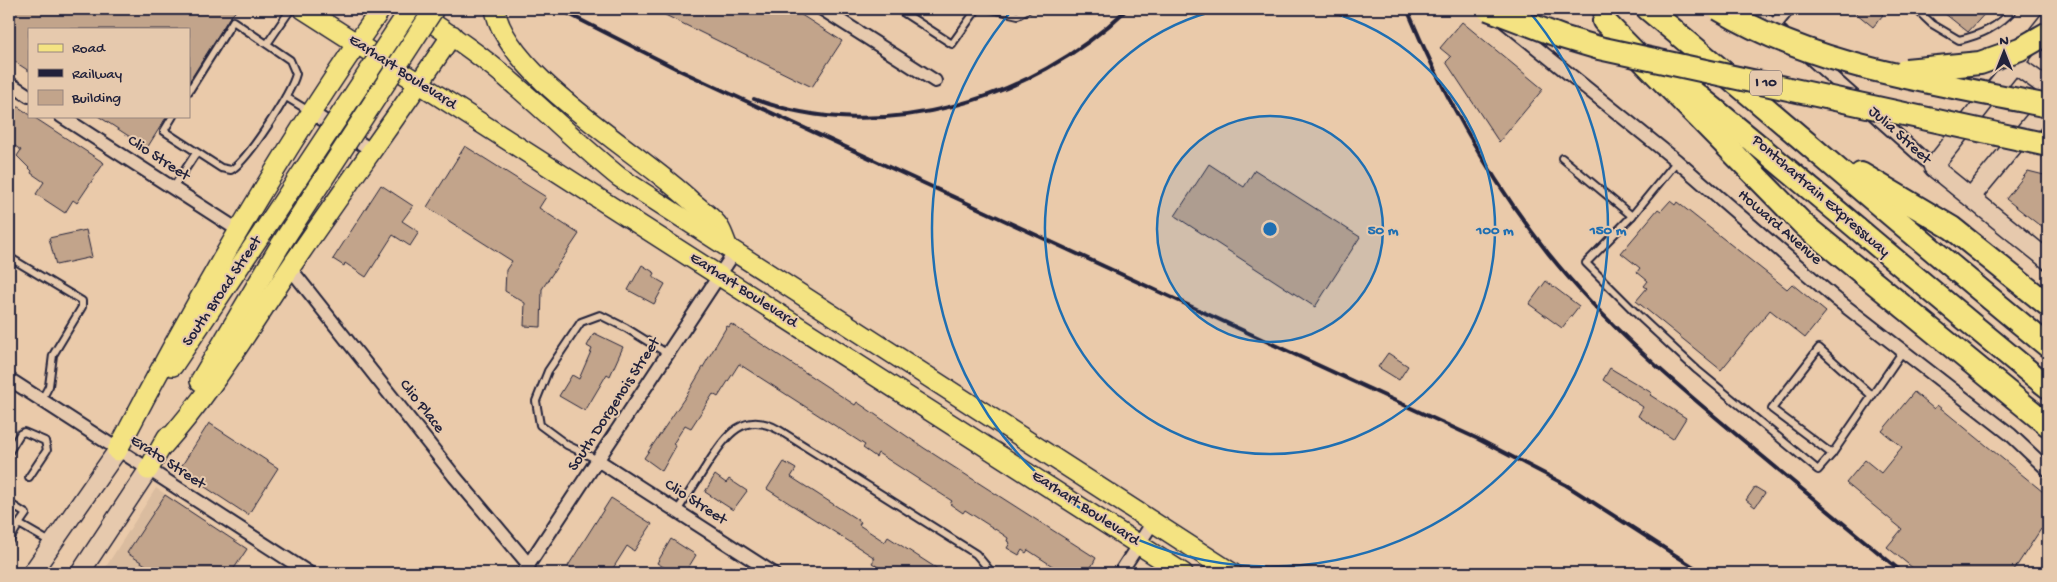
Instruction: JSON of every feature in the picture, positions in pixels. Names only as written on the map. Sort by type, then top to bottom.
[{"type":"highway","name":"I 10","points":[[1489,9],[1562,37],[1607,50],[2048,145]]},
{"type":"highway","name":"Pontchartrain Expressway","points":[[1648,9],[2048,346]]},
{"type":"highway","points":[[1719,9],[1742,22],[1825,56],[1876,71],[1912,80],[2048,105]]},
{"type":"highway","name":"Pontchartrain Expressway","points":[[1596,15],[1764,148],[1942,302],[2048,387]]},
{"type":"highway","points":[[1596,15],[1805,226],[2048,424]]},
{"type":"highway","points":[[1876,71],[1929,70],[1980,63],[2020,49],[2048,33]]},
{"type":"highway","points":[[1810,144],[1952,228],[2048,305]]},
{"type":"main road","name":"Earhart Boulevard","points":[[303,9],[1183,573]]},
{"type":"main road","points":[[117,451],[173,344],[238,230],[356,43],[381,9]]},
{"type":"main road","name":"Earhart Boulevard","points":[[410,9],[452,35],[516,85],[577,143],[619,177],[1232,573]]},
{"type":"main road","name":"South Broad Street","points":[[117,451],[410,9]]},
{"type":"main road","name":"South Broad Street","points":[[148,470],[281,244],[434,9]]},
{"type":"main road","points":[[495,9],[508,40],[553,92],[669,180],[719,226],[731,251]]},
{"type":"main road","points":[[162,447],[177,430],[232,356],[290,268],[452,35]]},
{"type":"main road","points":[[933,411],[948,390]]},
{"type":"street","points":[[822,9],[935,81]]},
{"type":"street","name":"Howard Avenue","points":[[1489,9],[1519,36],[1551,58],[1677,161],[1836,299],[2011,435],[2048,470]]},
{"type":"street","name":"Julia Street","points":[[1753,9],[1933,167],[2048,260]]},
{"type":"street","points":[[1774,26],[1788,9]]},
{"type":"street","points":[[1933,167],[2048,21]]},
{"type":"street","points":[[2014,64],[2048,88]]},
{"type":"street","points":[[9,83],[28,95]]},
{"type":"street","points":[[1971,197],[2048,105]]},
{"type":"street","points":[[312,114],[373,151]]},
{"type":"street","name":"Clio Street","points":[[64,118],[238,230]]},
{"type":"street","name":"South Dorgenois Street","points":[[526,569],[668,354],[731,251]]},
{"type":"street","name":"Clio Place","points":[[290,268],[526,569]]},
{"type":"street","name":"Erato Street","points":[[9,379],[117,451],[309,573]]},
{"type":"street","name":"South Broad Street","points":[[32,573],[117,451]]},
{"type":"street","name":"Clio Street","points":[[599,461],[773,573]]},
{"type":"street","name":"South Broad Street","points":[[80,573],[148,470]]},
{"type":"street","points":[[1120,573],[1153,522]]},
{"type":"lane","points":[[267,44],[291,9]]},
{"type":"lane","points":[[898,9],[952,44],[977,9]]},
{"type":"lane","points":[[992,9],[1018,15],[1028,9]]},
{"type":"lane","points":[[1916,9],[1932,24],[1958,40],[1980,36],[2007,17],[2014,9]]},
{"type":"lane","points":[[171,118],[162,129],[196,153],[222,168],[227,170],[236,167],[286,97],[294,83],[296,74],[290,60],[232,20],[190,89]]},
{"type":"lane","points":[[286,97],[312,114]]},
{"type":"lane","points":[[173,188],[196,153]]},
{"type":"lane","points":[[1562,158],[1632,216]]},
{"type":"lane","points":[[1677,161],[1632,216],[1586,263],[1640,318],[1697,370],[1818,470],[1832,454],[1903,351]]},
{"type":"lane","points":[[9,257],[82,300],[82,307],[53,355],[49,386],[41,401]]},
{"type":"lane","points":[[599,461],[567,445],[540,425],[536,401],[548,371],[581,322],[600,314],[668,354]]},
{"type":"lane","points":[[1832,454],[1772,410],[1819,348],[1872,396]]},
{"type":"lane","points":[[677,511],[727,435],[742,425],[763,423],[779,430],[976,554],[992,573]]},
{"type":"lane","points":[[9,452],[20,434],[24,432],[45,441],[47,450],[28,477]]},
{"type":"lane","points":[[9,503],[26,514],[9,541]]},
{"type":"lane","points":[[19,524],[53,544]]},
{"type":"shaded area","points":[[156,488],[248,549],[232,573],[102,573]]},
{"type":"building","points":[[9,9],[238,9],[229,18],[190,80],[190,28],[28,28],[28,70],[9,58]]},
{"type":"building","points":[[653,9],[792,9],[842,41],[812,87]]},
{"type":"building","points":[[1851,9],[1876,9],[1883,15],[1873,27]]},
{"type":"building","points":[[1939,9],[1989,9],[1968,32]]},
{"type":"building","points":[[1462,22],[1543,89],[1499,142],[1446,62],[1451,57],[1440,48]]},
{"type":"building","points":[[9,101],[28,113],[28,118],[35,118],[104,163],[77,203],[73,200],[65,213],[36,194],[44,182],[31,173],[32,171],[17,156],[21,150],[9,142]]},
{"type":"building","points":[[101,118],[166,118],[147,148]]},
{"type":"building","points":[[465,146],[546,197],[539,208],[579,234],[542,289],[541,327],[524,326],[525,303],[505,291],[506,270],[512,261],[427,207]]},
{"type":"building","points":[[1209,164],[1244,187],[1255,170],[1360,237],[1315,307],[1175,216]]},
{"type":"building","points":[[2028,171],[2048,176],[2048,232],[2006,199]]},
{"type":"building","points":[[381,185],[413,206],[402,221],[419,232],[410,246],[393,235],[366,277],[345,263],[344,266],[333,259]]},
{"type":"building","points":[[1670,201],[1675,205],[1677,202],[1787,289],[1792,284],[1826,312],[1805,338],[1770,310],[1721,370],[1636,301],[1647,288],[1644,286],[1648,281],[1637,272],[1640,268],[1621,253],[1658,209],[1661,211]]},
{"type":"building","points":[[86,230],[92,257],[56,265],[49,238]]},
{"type":"building","points":[[642,265],[655,273],[653,277],[665,284],[654,304],[628,290]]},
{"type":"building","points":[[1546,281],[1579,306],[1562,328],[1529,304]]},
{"type":"building","points":[[731,324],[855,405],[857,402],[924,448],[1096,558],[1088,573],[1063,573],[1028,550],[1026,553],[1022,550],[1019,555],[1007,548],[1010,543],[1007,541],[1008,538],[998,531],[965,510],[963,513],[950,504],[952,501],[878,453],[876,457],[863,448],[865,445],[739,364],[718,397],[713,394],[691,428],[685,425],[673,444],[676,446],[662,471],[644,458],[688,393],[727,326],[729,327]]},
{"type":"building","points":[[594,333],[623,347],[610,376],[607,374],[585,411],[559,396],[572,375],[579,379],[592,349],[587,346]]},
{"type":"building","points":[[1388,353],[1408,366],[1399,380],[1378,367]]},
{"type":"building","points":[[1610,368],[1652,393],[1650,395],[1686,418],[1673,439],[1638,416],[1643,407],[1603,380]]},
{"type":"building","points":[[1914,392],[1934,409],[1937,405],[2048,496],[2048,524],[2044,531],[2041,529],[2012,573],[1919,573],[1887,547],[1902,529],[1846,483],[1865,460],[1881,473],[1902,447],[1882,431]]},
{"type":"building","points":[[209,423],[278,468],[248,515],[179,470]]},
{"type":"building","points":[[784,462],[796,469],[791,477],[861,522],[859,525],[885,542],[888,537],[944,573],[887,573],[872,563],[875,558],[767,489]]},
{"type":"building","points":[[715,475],[726,483],[729,479],[747,491],[733,510],[705,492]]},
{"type":"building","points":[[1755,487],[1765,493],[1755,507],[1746,500]]},
{"type":"building","points":[[165,495],[247,549],[231,573],[158,573],[127,553]]},
{"type":"building","points":[[611,498],[652,524],[634,551],[627,546],[610,573],[568,573],[571,567],[568,566]]},
{"type":"building","points":[[671,539],[696,555],[685,573],[673,573],[657,563]]},
{"type":"railway","points":[[559,9],[681,71],[1478,439],[1566,485],[1703,573]]},
{"type":"railway","points":[[754,99],[802,112],[852,118],[903,115],[952,106],[1001,90],[1047,68],[1089,41],[1127,9]]},
{"type":"railway","points":[[1407,9],[1436,73],[1487,166],[1527,225],[1570,279],[1666,375],[1903,573]]}]
